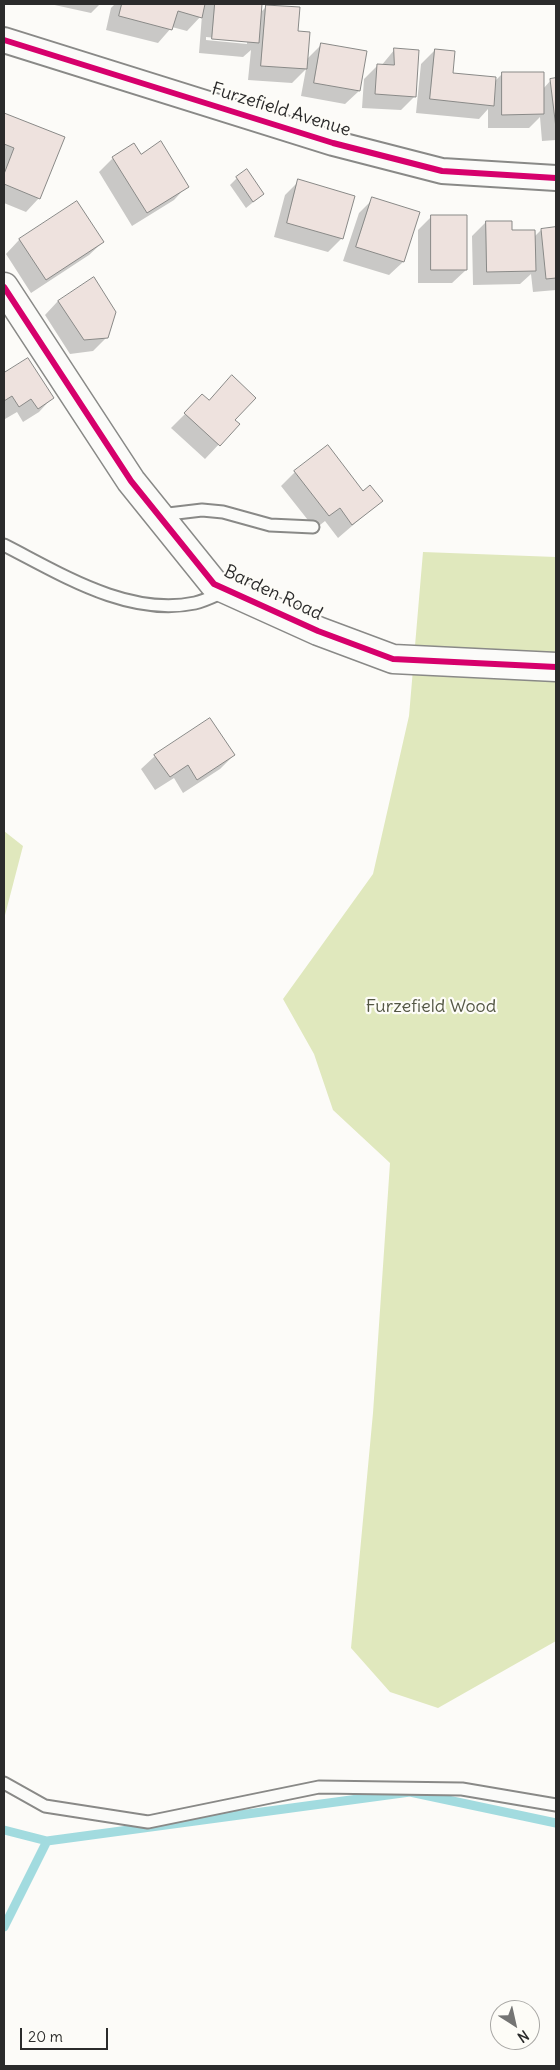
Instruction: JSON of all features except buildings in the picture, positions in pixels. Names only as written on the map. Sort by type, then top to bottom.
[{"type":"street","name":"Furzefield Avenue","points":[[4,40],[333,143],[442,171],[556,178]]},
{"type":"street","name":"Barden Road","points":[[4,287],[131,481],[214,584],[318,631],[393,659],[556,666]]},
{"type":"lane","points":[[160,515],[202,510],[223,512],[270,525],[313,527]]},
{"type":"lane","points":[[4,546],[97,591],[138,603],[169,606],[196,603],[227,590]]},
{"type":"lane","points":[[4,1783],[45,1806],[148,1822],[319,1787],[462,1789],[556,1806]]},
{"type":"green space","name":"Furzefield Wood","points":[[423,552],[556,557],[556,1641],[438,1708],[390,1692],[351,1648],[373,1413],[390,1163],[333,1110],[314,1054],[283,999],[373,874],[409,716]]},
{"type":"green space","points":[[4,831],[23,846],[4,919]]},
{"type":"waterway","points":[[4,1830],[47,1841],[410,1792],[556,1823]]},
{"type":"waterway","points":[[4,1927],[47,1841]]},
{"type":"cycle path","points":[[4,40],[333,143],[442,171],[556,178]]},
{"type":"cycle path","points":[[4,287],[131,481],[214,584],[318,631],[393,659],[556,667]]}]
